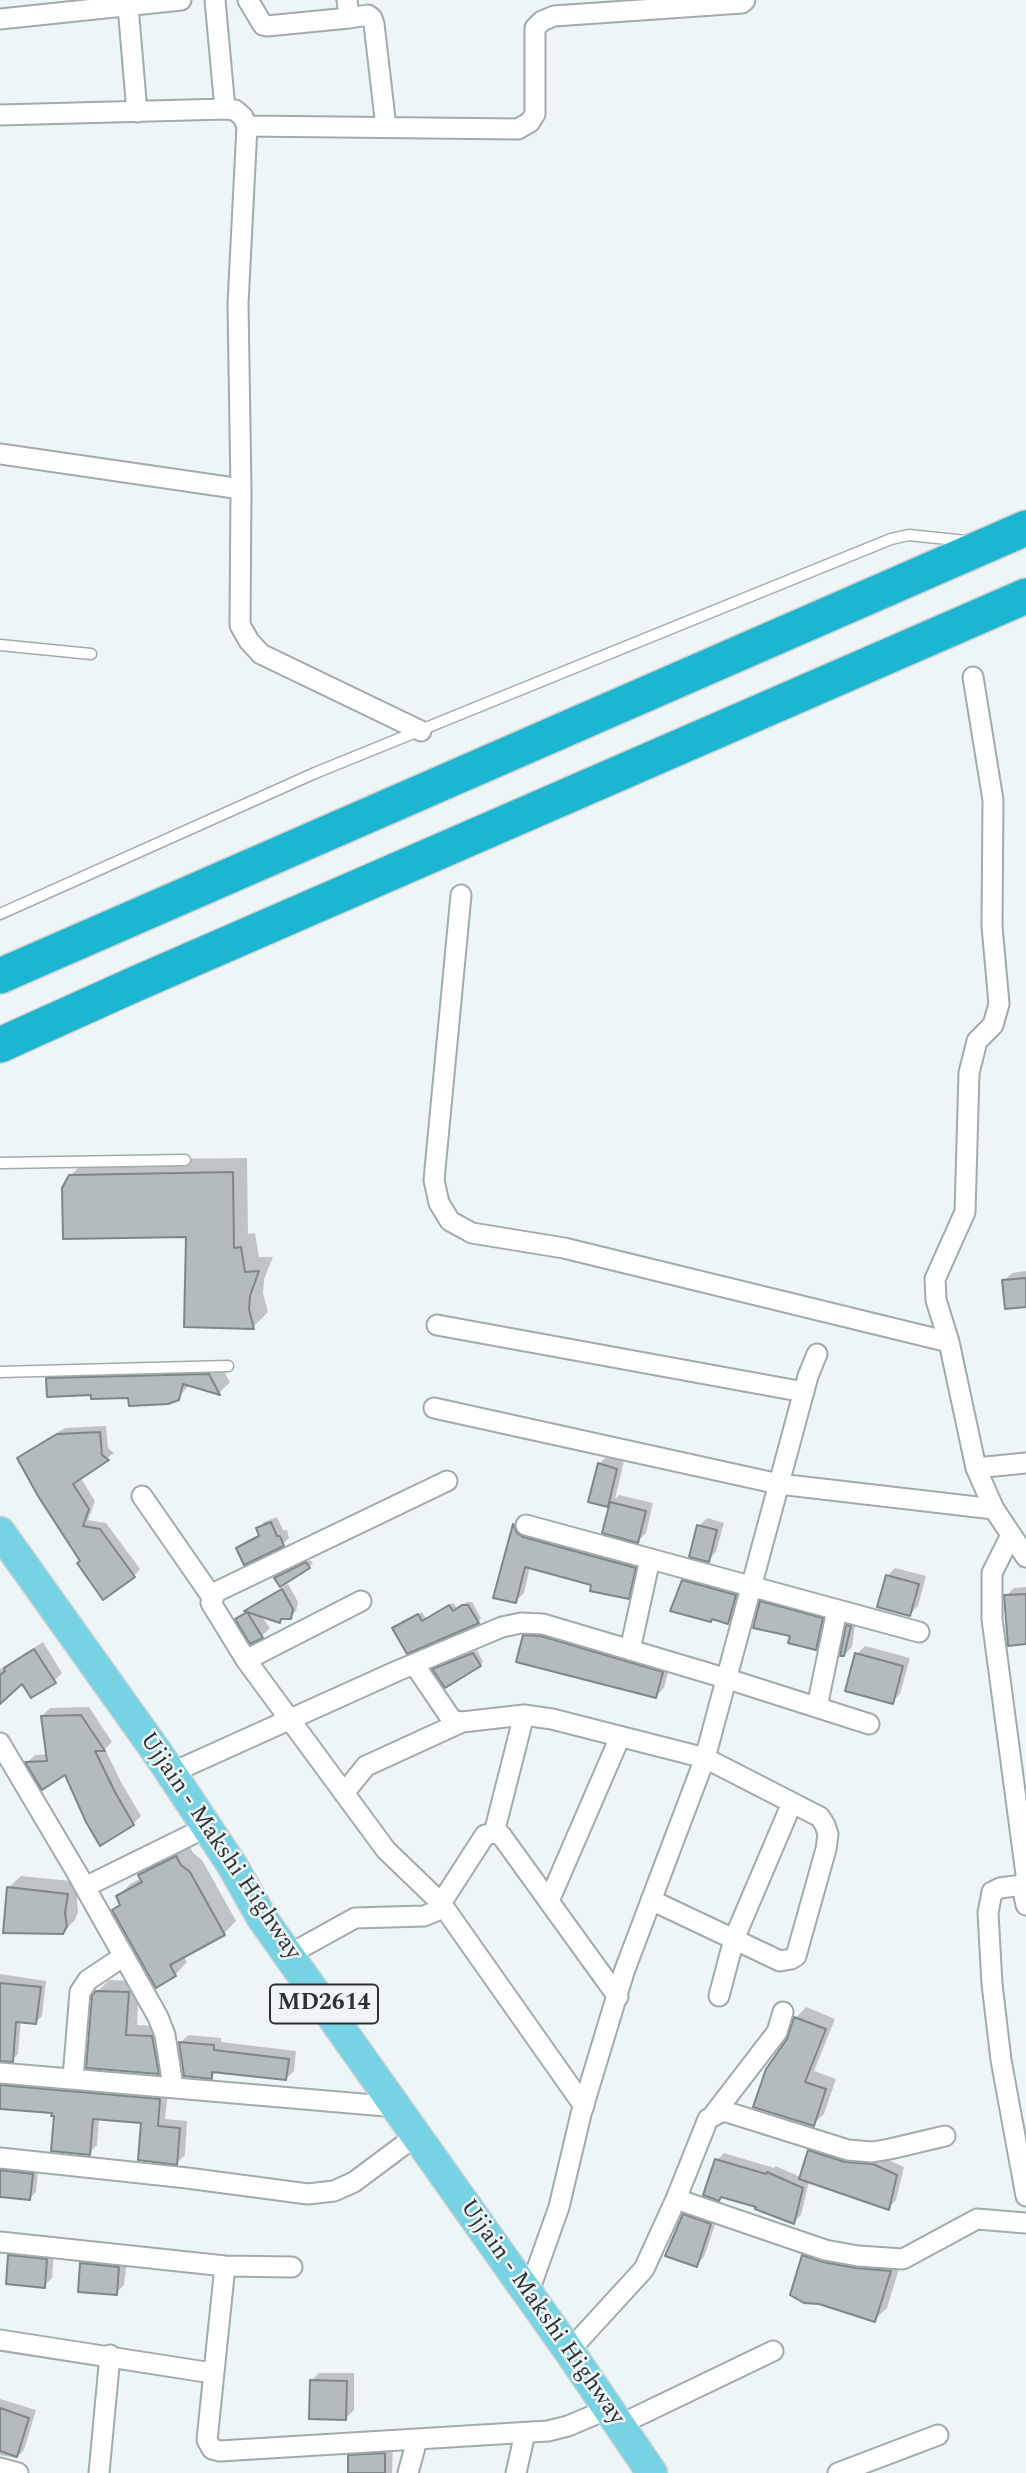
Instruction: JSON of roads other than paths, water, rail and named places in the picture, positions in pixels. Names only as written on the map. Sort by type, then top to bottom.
[{"type":"highway","points":[[0,976],[1026,528]]},
{"type":"highway","points":[[0,1045],[1026,596]]},
{"type":"main road","name":"Ujjain - Makshi Highway","points":[[0,1532],[171,1773],[232,1865],[262,1918],[569,2351],[614,2417],[640,2466]]},
{"type":"street","points":[[0,19],[51,7],[128,6],[181,0]]},
{"type":"street","points":[[215,0],[238,116],[242,489],[240,625],[261,654],[421,731]]},
{"type":"street","points":[[248,0],[267,26],[348,9],[372,18],[386,128]]},
{"type":"street","points":[[0,115],[137,112],[238,116],[386,128],[518,129],[530,122],[535,114],[535,28],[563,8],[742,3],[745,0]]},
{"type":"street","points":[[128,6],[137,112]]},
{"type":"street","points":[[0,454],[242,489]]},
{"type":"street","points":[[973,677],[993,800],[992,926],[999,1004],[993,1025],[977,1041],[969,1073],[965,1213],[935,1279],[936,1300],[949,1342],[976,1468],[994,1509],[1026,1557]]},
{"type":"street","points":[[461,895],[434,1180],[439,1203],[450,1222],[472,1233],[564,1248],[949,1342]]},
{"type":"street","points":[[438,1325],[804,1392]]},
{"type":"street","points":[[528,2294],[559,2207],[584,2106],[624,1972],[705,1758],[804,1392],[817,1354]]},
{"type":"street","points":[[434,1408],[779,1484],[994,1509]]},
{"type":"street","points":[[976,1468],[1026,1463]]},
{"type":"street","points":[[447,1481],[216,1592],[211,1603],[247,1660],[386,1850],[441,1903],[584,2106]]},
{"type":"street","points":[[142,1496],[212,1597]]},
{"type":"street","points":[[527,1525],[919,1632]]},
{"type":"street","points":[[1011,1535],[992,1573],[992,1619],[1026,1905]]},
{"type":"street","points":[[630,1650],[650,1559]]},
{"type":"street","points":[[247,1660],[361,1601]]},
{"type":"street","points":[[817,1707],[837,1610]]},
{"type":"street","points":[[171,1773],[414,1664],[502,1627],[521,1623],[543,1624],[869,1724]]},
{"type":"street","points":[[414,1664],[452,1720],[462,1722],[524,1715],[552,1719],[705,1758],[820,1817],[828,1833],[796,1956],[780,1961],[651,1900]]},
{"type":"street","points":[[495,1833],[524,1715]]},
{"type":"street","points":[[344,1793],[366,1766],[462,1722]]},
{"type":"street","points":[[549,1901],[620,1737]]},
{"type":"street","points":[[0,1743],[158,2017],[165,2035],[173,2086]]},
{"type":"street","points":[[719,1996],[734,1939],[792,1803]]},
{"type":"street","points":[[85,1887],[207,1827]]},
{"type":"street","points":[[290,1954],[355,1918],[424,1916],[436,1911],[485,1835],[495,1833],[501,1835],[618,1997]]},
{"type":"street","points":[[1025,1879],[992,1892],[988,1913],[992,1984],[1019,2123],[1026,2196]]},
{"type":"street","points":[[73,2078],[80,1992],[88,1980],[124,1955]]},
{"type":"street","points":[[569,2351],[649,2261],[708,2119],[777,2032],[783,2012]]},
{"type":"street","points":[[0,2073],[397,2107]]},
{"type":"street","points":[[714,2114],[727,2112],[848,2150],[890,2149],[945,2136]]},
{"type":"street","points":[[0,2158],[309,2194],[334,2191],[354,2182],[417,2136]]},
{"type":"street","points":[[676,2199],[825,2250],[858,2256],[902,2259],[977,2219],[1026,2223]]},
{"type":"street","points":[[0,2242],[225,2266],[292,2267]]},
{"type":"street","points":[[225,2266],[206,2440],[212,2449],[220,2451],[548,2431],[614,2417],[773,2351]]},
{"type":"street","points":[[0,2340],[212,2373]]},
{"type":"street","points":[[99,2473],[110,2355]]},
{"type":"street","points":[[516,2473],[525,2433]]},
{"type":"street","points":[[838,2473],[938,2435]]},
{"type":"street","points":[[408,2473],[417,2440]]},
{"type":"street","points":[[0,2468],[18,2473]]},
{"type":"lane","points":[[0,914],[315,773],[891,539],[909,535],[991,544]]},
{"type":"lane","points":[[0,645],[91,654]]},
{"type":"lane","points":[[0,1163],[185,1160]]},
{"type":"lane","points":[[0,1372],[228,1366]]}]
